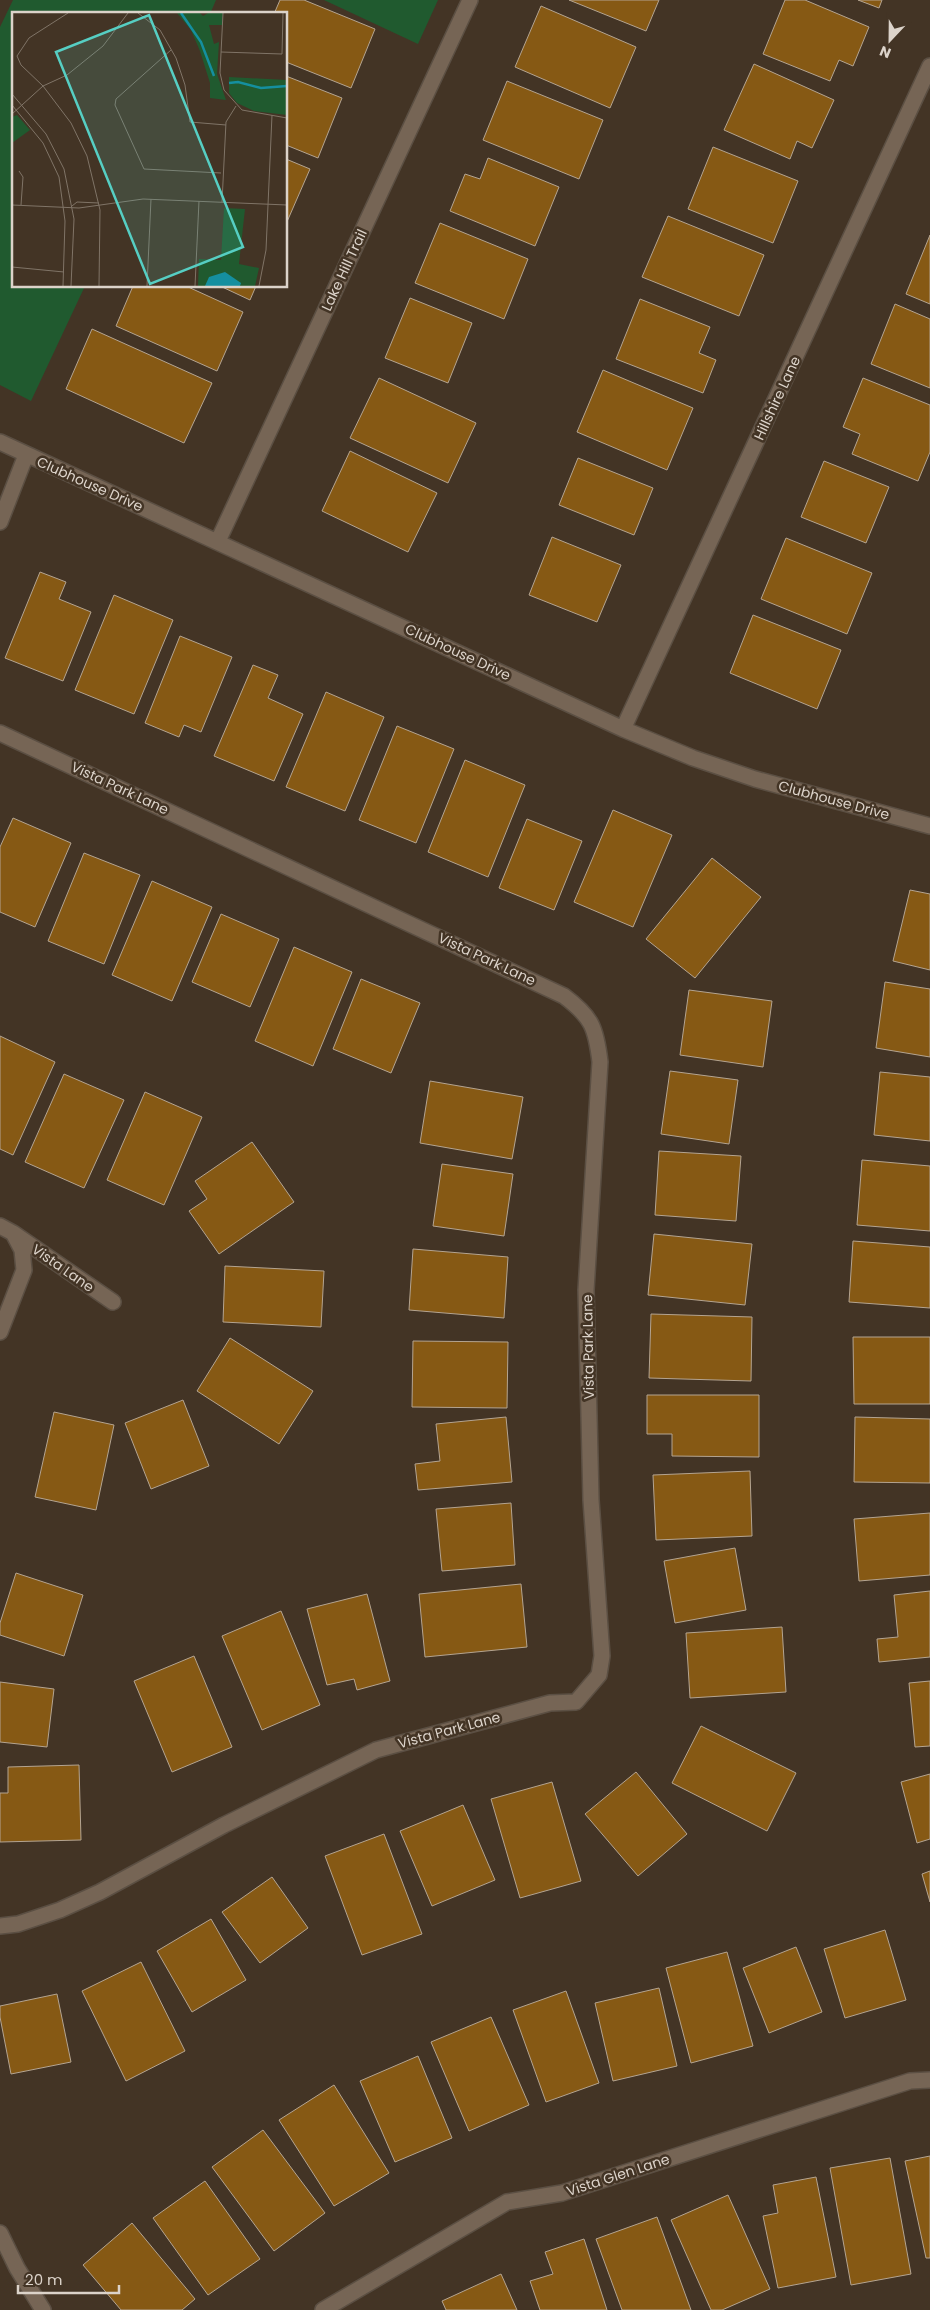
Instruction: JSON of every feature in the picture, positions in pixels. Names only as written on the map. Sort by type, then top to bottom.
[{"type":"street","name":"Lake Hill Trail","points":[[218,540],[470,0]]},
{"type":"street","name":"Hillshire Lane","points":[[623,729],[930,66]]},
{"type":"street","name":"Clubhouse Drive","points":[[0,442],[218,540],[623,729],[693,758],[755,779],[930,826]]},
{"type":"street","points":[[0,522],[26,455]]},
{"type":"street","name":"Vista Park Lane","points":[[0,733],[564,996],[582,1009],[597,1035],[600,1062],[586,1290],[591,1500],[602,1656],[599,1675],[576,1702],[550,1703],[376,1750],[224,1825],[92,1896],[60,1910],[18,1924],[0,1926]]},
{"type":"street","name":"Vista Lane","points":[[0,1332],[24,1270],[22,1250],[6,1230]]},
{"type":"street","name":"Vista Lane","points":[[6,1230],[114,1302]]},
{"type":"street","name":"Vista Glen Lane","points":[[323,2310],[507,2202],[562,2193],[910,2081],[930,2080]]},
{"type":"street","points":[[0,2233],[17,2268],[43,2310]]},
{"type":"green space","points":[[13,0],[216,0],[211,12],[12,12],[12,288],[84,288],[31,401],[0,385],[0,27]]},
{"type":"green space","points":[[324,0],[438,0],[418,44]]},
{"type":"building","points":[[280,0],[304,0],[375,29],[351,88],[288,63],[288,12],[275,12]]},
{"type":"building","points":[[569,0],[659,0],[646,31]]},
{"type":"building","points":[[785,0],[805,0],[869,27],[853,66],[839,60],[830,81],[763,54]]},
{"type":"building","points":[[858,0],[882,0],[879,8]]},
{"type":"building","points":[[541,6],[636,47],[610,108],[515,67]]},
{"type":"building","points":[[754,64],[834,100],[812,148],[797,141],[790,159],[724,130]]},
{"type":"building","points":[[288,77],[342,98],[318,158],[288,146]]},
{"type":"building","points":[[507,81],[603,120],[579,179],[483,140]]},
{"type":"building","points":[[713,147],[798,181],[773,243],[688,209]]},
{"type":"building","points":[[488,158],[559,187],[535,246],[450,211],[465,174],[480,179]]},
{"type":"building","points":[[288,160],[310,169],[288,219]]},
{"type":"building","points":[[668,216],[764,255],[739,316],[642,277]]},
{"type":"building","points":[[440,223],[528,259],[504,319],[415,283]]},
{"type":"building","points":[[930,235],[930,304],[906,294]]},
{"type":"building","points":[[132,288],[190,288],[243,312],[217,371],[116,326]]},
{"type":"building","points":[[224,288],[255,288],[250,300]]},
{"type":"building","points":[[410,298],[472,323],[448,383],[385,358]]},
{"type":"building","points":[[640,299],[710,327],[699,353],[716,360],[703,393],[616,359]]},
{"type":"building","points":[[895,304],[930,319],[930,388],[871,364]]},
{"type":"building","points":[[92,329],[212,383],[184,443],[66,389]]},
{"type":"building","points":[[603,370],[693,408],[667,470],[577,432]]},
{"type":"building","points":[[379,378],[476,423],[448,483],[350,438]]},
{"type":"building","points":[[863,378],[930,405],[930,452],[918,481],[852,454],[860,434],[843,427]]},
{"type":"building","points":[[350,451],[437,493],[408,552],[322,511]]},
{"type":"building","points":[[578,458],[653,488],[634,535],[559,505]]},
{"type":"building","points":[[824,461],[889,487],[866,543],[801,517]]},
{"type":"building","points":[[552,537],[621,565],[597,622],[529,595]]},
{"type":"building","points":[[786,538],[872,573],[847,634],[761,599]]},
{"type":"building","points":[[40,572],[66,582],[59,599],[91,612],[63,681],[5,658]]},
{"type":"building","points":[[114,595],[173,620],[134,714],[75,690]]},
{"type":"building","points":[[753,615],[841,650],[817,709],[730,673]]},
{"type":"building","points":[[180,636],[232,657],[201,732],[184,725],[179,737],[145,723]]},
{"type":"building","points":[[253,665],[278,675],[268,698],[303,714],[274,781],[214,756]]},
{"type":"building","points":[[326,692],[384,717],[345,811],[286,787]]},
{"type":"building","points":[[397,726],[454,749],[416,843],[359,820]]},
{"type":"building","points":[[465,760],[525,785],[488,877],[428,852]]},
{"type":"building","points":[[613,810],[672,835],[633,927],[574,902]]},
{"type":"building","points":[[13,818],[71,843],[35,927],[0,912],[0,847]]},
{"type":"building","points":[[527,819],[582,841],[554,910],[499,888]]},
{"type":"building","points":[[84,853],[140,875],[104,964],[48,941]]},
{"type":"building","points":[[712,858],[761,897],[695,978],[646,939]]},
{"type":"building","points":[[152,881],[212,907],[172,1001],[112,975]]},
{"type":"building","points":[[910,890],[930,894],[930,970],[893,961]]},
{"type":"building","points":[[221,914],[279,939],[250,1007],[192,982]]},
{"type":"building","points":[[294,947],[352,972],[313,1066],[255,1041]]},
{"type":"building","points":[[361,979],[420,1003],[391,1073],[333,1049]]},
{"type":"building","points":[[885,982],[930,989],[930,1057],[876,1048]]},
{"type":"building","points":[[689,990],[772,1001],[763,1067],[680,1055]]},
{"type":"building","points":[[0,1036],[55,1062],[13,1155],[0,1149]]},
{"type":"building","points":[[670,1071],[738,1080],[729,1144],[661,1134]]},
{"type":"building","points":[[880,1072],[930,1077],[930,1141],[874,1135]]},
{"type":"building","points":[[64,1074],[124,1100],[84,1188],[25,1162]]},
{"type":"building","points":[[430,1081],[523,1097],[512,1159],[420,1143]]},
{"type":"building","points":[[145,1092],[202,1117],[164,1205],[107,1180]]},
{"type":"building","points":[[252,1142],[294,1202],[219,1254],[189,1211],[207,1199],[195,1181]]},
{"type":"building","points":[[659,1151],[741,1156],[736,1221],[655,1215]]},
{"type":"building","points":[[862,1160],[930,1166],[930,1231],[857,1225]]},
{"type":"building","points":[[442,1164],[513,1174],[504,1236],[433,1226]]},
{"type":"building","points":[[654,1234],[752,1244],[745,1305],[648,1295]]},
{"type":"building","points":[[853,1241],[930,1247],[930,1308],[849,1302]]},
{"type":"building","points":[[413,1249],[508,1257],[504,1318],[409,1310]]},
{"type":"building","points":[[225,1266],[324,1271],[321,1327],[223,1322]]},
{"type":"building","points":[[651,1314],[752,1317],[751,1381],[649,1378]]},
{"type":"building","points":[[853,1337],[930,1337],[930,1404],[854,1404]]},
{"type":"building","points":[[230,1338],[313,1391],[279,1444],[197,1391]]},
{"type":"building","points":[[413,1341],[508,1342],[507,1408],[412,1407]]},
{"type":"building","points":[[647,1395],[759,1395],[759,1457],[672,1456],[672,1434],[647,1434]]},
{"type":"building","points":[[183,1400],[209,1466],[151,1489],[125,1423]]},
{"type":"building","points":[[54,1412],[114,1425],[96,1510],[35,1497]]},
{"type":"building","points":[[506,1417],[512,1482],[418,1490],[415,1464],[440,1461],[436,1424]]},
{"type":"building","points":[[855,1417],[930,1419],[930,1483],[854,1482]]},
{"type":"building","points":[[750,1471],[752,1536],[656,1540],[653,1475]]},
{"type":"building","points":[[511,1503],[515,1565],[442,1571],[436,1509]]},
{"type":"building","points":[[930,1513],[930,1575],[859,1581],[854,1519]]},
{"type":"building","points":[[735,1548],[746,1610],[675,1623],[664,1561]]},
{"type":"building","points":[[16,1573],[83,1595],[64,1656],[0,1635],[0,1623]]},
{"type":"building","points":[[521,1584],[527,1647],[425,1657],[419,1594]]},
{"type":"building","points":[[930,1591],[930,1657],[879,1662],[877,1639],[898,1637],[894,1595]]},
{"type":"building","points":[[367,1594],[390,1681],[357,1690],[354,1679],[327,1685],[307,1609]]},
{"type":"building","points":[[281,1611],[320,1705],[262,1730],[222,1636]]},
{"type":"building","points":[[782,1627],[786,1692],[690,1698],[686,1633]]},
{"type":"building","points":[[194,1656],[232,1747],[172,1772],[134,1681]]},
{"type":"building","points":[[930,1681],[930,1746],[915,1747],[909,1683]]},
{"type":"building","points":[[0,1682],[54,1689],[47,1747],[0,1742]]},
{"type":"building","points":[[701,1726],[796,1773],[767,1831],[672,1783]]},
{"type":"building","points":[[79,1765],[81,1840],[0,1842],[0,1793],[8,1793],[8,1767]]},
{"type":"building","points":[[636,1772],[687,1834],[638,1876],[585,1814]]},
{"type":"building","points":[[930,1774],[930,1839],[917,1843],[901,1782]]},
{"type":"building","points":[[552,1782],[581,1881],[520,1898],[491,1799]]},
{"type":"building","points":[[463,1805],[495,1880],[432,1906],[400,1831]]},
{"type":"building","points":[[384,1834],[422,1934],[362,1955],[325,1856]]},
{"type":"building","points":[[930,1871],[930,1902],[922,1874]]},
{"type":"building","points":[[272,1877],[308,1928],[260,1963],[222,1912]]},
{"type":"building","points":[[211,1919],[246,1980],[192,2012],[157,1951]]},
{"type":"building","points":[[885,1930],[906,2000],[845,2018],[824,1949]]},
{"type":"building","points":[[796,1947],[822,2012],[769,2033],[743,1968]]},
{"type":"building","points":[[727,1952],[753,2046],[691,2063],[666,1968]]},
{"type":"building","points":[[141,1962],[185,2051],[126,2081],[82,1991]]},
{"type":"building","points":[[659,1988],[677,2066],[613,2081],[595,2003]]},
{"type":"building","points":[[566,1991],[599,2083],[546,2102],[513,2010]]},
{"type":"building","points":[[57,1994],[71,2062],[11,2074],[0,2017],[0,2006]]},
{"type":"building","points":[[491,2017],[529,2105],[469,2131],[431,2042]]},
{"type":"building","points":[[418,2056],[452,2138],[395,2162],[360,2081]]},
{"type":"building","points":[[334,2085],[389,2173],[334,2206],[279,2120]]},
{"type":"building","points":[[263,2130],[325,2213],[274,2251],[212,2167]]},
{"type":"building","points":[[930,2156],[930,2258],[926,2258],[905,2161]]},
{"type":"building","points":[[890,2158],[911,2274],[851,2285],[830,2168]]},
{"type":"building","points":[[816,2177],[836,2277],[778,2288],[763,2216],[778,2213],[773,2185]]},
{"type":"building","points":[[205,2181],[260,2259],[208,2295],[153,2218]]},
{"type":"building","points":[[728,2195],[770,2289],[722,2310],[711,2310],[671,2220]]},
{"type":"building","points":[[657,2217],[691,2310],[622,2310],[596,2239]]},
{"type":"building","points":[[132,2223],[195,2299],[182,2310],[121,2310],[83,2265]]},
{"type":"building","points":[[584,2239],[607,2310],[540,2310],[530,2281],[553,2274],[545,2252]]},
{"type":"building","points":[[501,2274],[517,2310],[446,2310],[442,2301]]}]
